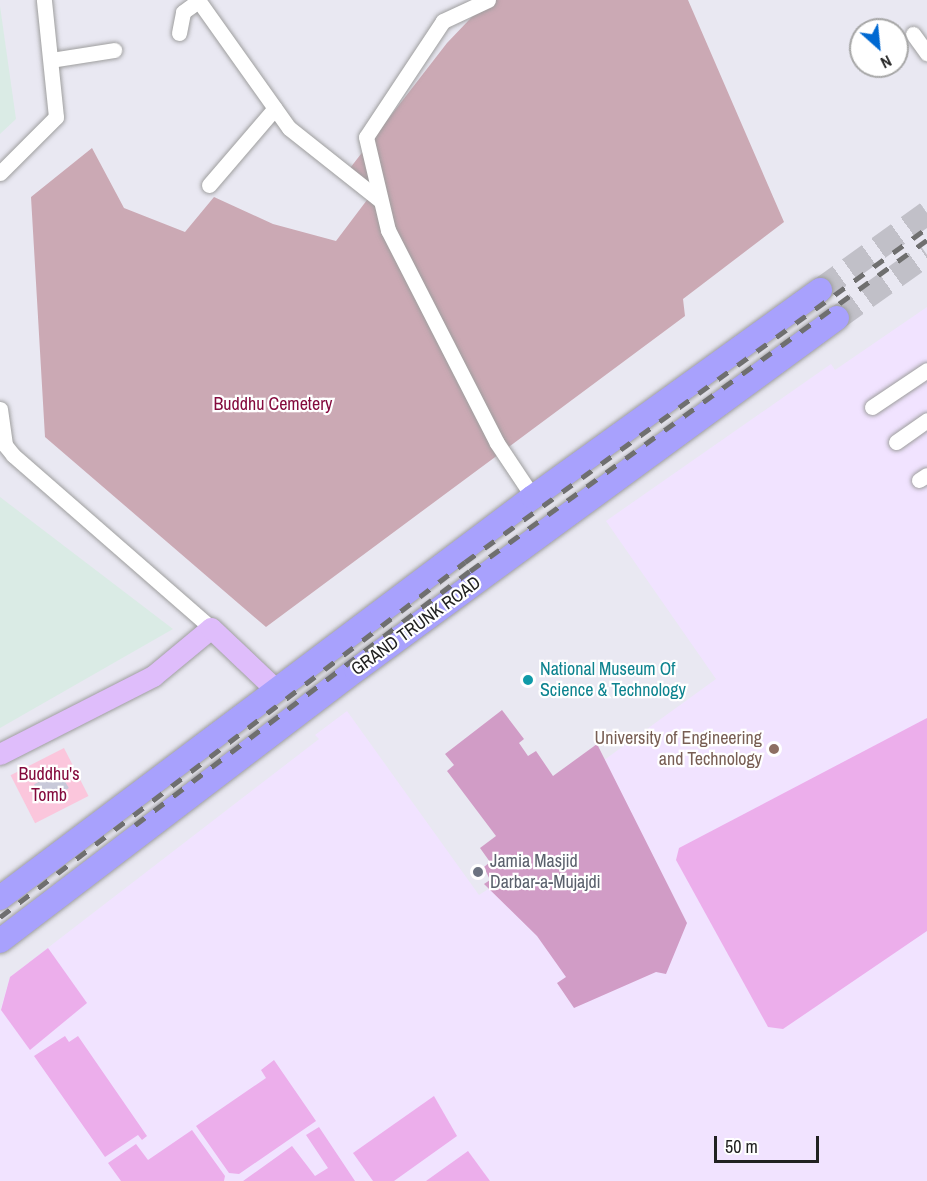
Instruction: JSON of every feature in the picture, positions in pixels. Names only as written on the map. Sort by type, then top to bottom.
[{"type":"main road","name":"GRAND TRUNK ROAD","points":[[0,898],[533,497],[819,290]]},
{"type":"main road","name":"GRAND TRUNK ROAD","points":[[0,941],[356,670],[837,318]]},
{"type":"street","points":[[0,173],[56,117],[45,0]]},
{"type":"street","points":[[179,33],[183,12],[198,0],[288,128],[380,200]]},
{"type":"street","points":[[488,0],[443,21],[366,137],[388,230],[497,443],[533,497]]},
{"type":"street","points":[[913,33],[927,53]]},
{"type":"street","points":[[51,60],[114,50]]},
{"type":"street","points":[[209,185],[275,108]]},
{"type":"street","points":[[872,407],[927,370]]},
{"type":"street","points":[[0,409],[5,445],[13,454],[212,628],[275,689]]},
{"type":"street","points":[[896,442],[927,420]]},
{"type":"street","points":[[0,754],[153,676],[212,628]]},
{"type":"shaded area","points":[[0,6],[16,119],[0,134]]},
{"type":"shaded area","name":"University of Engineering and Technology","points":[[927,307],[927,1181],[0,1181],[0,1011],[10,977],[319,739],[315,735],[347,711],[479,895],[496,884],[502,834],[716,679],[606,521],[831,364],[835,370]]},
{"type":"shaded area","points":[[0,497],[173,629],[0,728]]},
{"type":"shaded area","points":[[502,710],[524,739],[519,743],[528,756],[536,751],[553,776],[597,744],[687,923],[666,974],[656,972],[574,1008],[557,983],[566,977],[537,936],[484,884],[490,880],[484,867],[490,862],[480,848],[496,836],[447,771],[454,765],[445,754]]},
{"type":"shaded area","points":[[927,718],[927,931],[783,1029],[768,1027],[676,860],[679,848]]},
{"type":"shaded area","points":[[48,948],[87,1003],[30,1050],[1,1010],[10,977]]},
{"type":"shaded area","points":[[65,1036],[69,1042],[78,1036],[147,1136],[142,1140],[138,1135],[105,1157],[34,1056]]},
{"type":"shaded area","points":[[274,1060],[316,1121],[239,1174],[229,1173],[196,1126],[266,1078],[261,1070]]},
{"type":"shaded area","points":[[434,1096],[457,1136],[394,1181],[373,1181],[353,1153]]},
{"type":"shaded area","points":[[319,1127],[355,1181],[243,1181],[292,1146],[315,1176],[328,1168],[306,1135]]},
{"type":"shaded area","points":[[192,1130],[225,1176],[224,1181],[121,1181],[108,1163],[136,1144],[148,1160]]},
{"type":"shaded area","points":[[468,1151],[490,1181],[426,1181]]},
{"type":"green space","name":"Buddhu Cemetery","points":[[488,0],[688,0],[784,222],[683,299],[685,316],[266,627],[45,437],[31,197],[92,148],[124,208],[185,232],[214,197],[273,224],[336,241],[373,192],[347,172],[447,43]]},
{"type":"green space","name":"Buddhu's Tomb","points":[[64,748],[89,796],[35,823],[11,775]]},
{"type":"building","name":"Buddhu's Tomb","points":[[58,770],[69,788],[45,802],[34,784]]},
{"type":"tunnel","points":[[820,290],[927,213]]},
{"type":"tunnel","points":[[837,318],[927,254]]},
{"type":"railway","points":[[0,917],[465,562],[927,228]]},
{"type":"railway","points":[[135,825],[470,571],[927,240]]},
{"type":"place","name":"National Museum Of Science & Technology","points":[[528,680]]},
{"type":"place","name":"University of Engineering and Technology","points":[[774,749]]},
{"type":"place","name":"Jamia Masjid Darbar-a-Mujajdi","points":[[478,872]]}]
